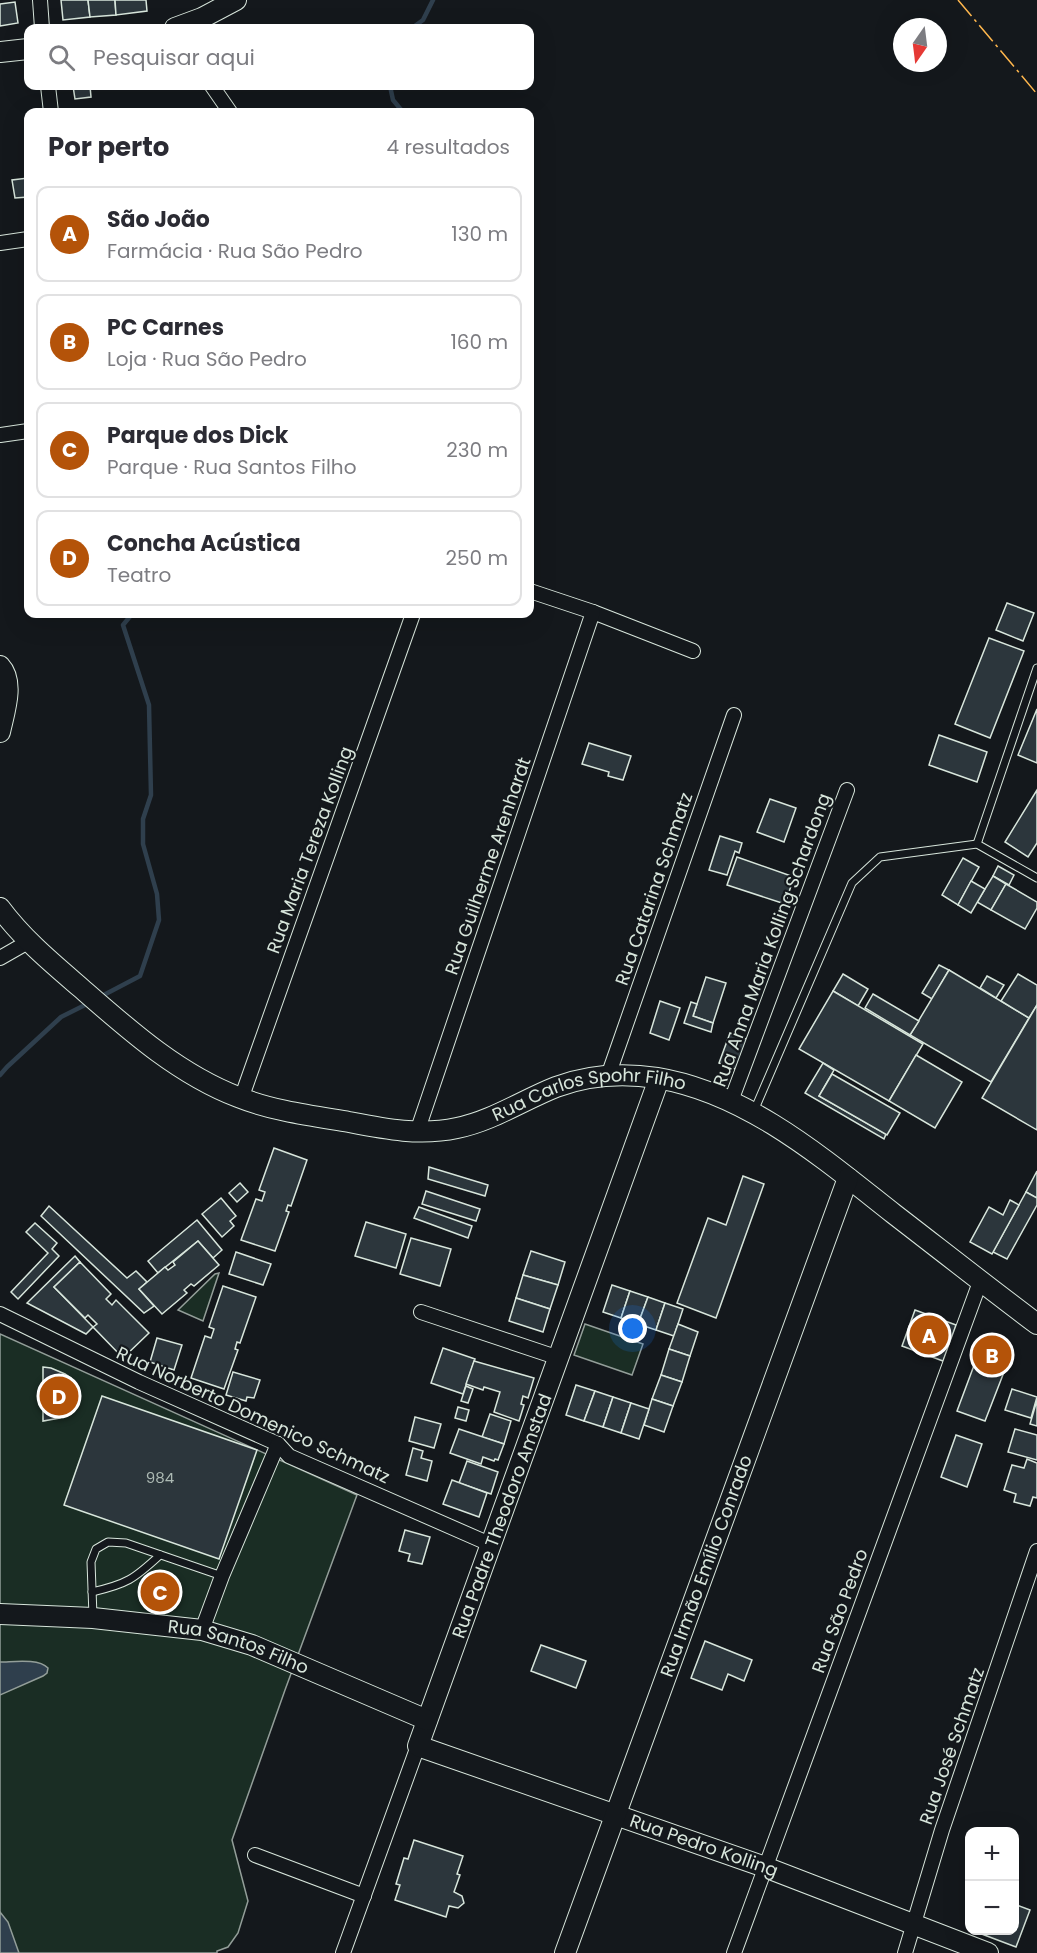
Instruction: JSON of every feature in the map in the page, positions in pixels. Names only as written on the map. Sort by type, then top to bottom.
[{"type":"street","points":[[40,0],[42,24]]},
{"type":"street","points":[[188,24],[236,0]]},
{"type":"street","points":[[0,52],[24,49]]},
{"type":"street","points":[[48,90],[51,108]]},
{"type":"street","points":[[215,90],[227,108]]},
{"type":"street","points":[[0,243],[24,240]]},
{"type":"street","points":[[0,435],[24,432]]},
{"type":"street","points":[[534,592],[693,651]]},
{"type":"street","name":"Rua Guilherme Arenhardt","points":[[417,1132],[592,612]]},
{"type":"street","name":"Rua Maria Tereza Kolling","points":[[242,1099],[412,618]]},
{"type":"street","points":[[0,666],[5,671],[8,697],[0,732]]},
{"type":"street","name":"Rua Catarina Schmatz","points":[[608,1076],[734,715]]},
{"type":"street","name":"Rua Anna Maria Kolling Schardong","points":[[731,1101],[847,790]]},
{"type":"street","name":"Rua Carlos Spohr Filho","points":[[0,908],[28,942],[156,1051],[216,1088],[242,1099],[337,1120],[417,1132],[459,1128],[489,1118],[558,1086],[608,1076],[659,1079],[731,1101],[767,1121],[848,1178],[1037,1324]]},
{"type":"street","points":[[0,958],[28,942]]},
{"type":"street","name":"Rua Padre Theodoro Amstad","points":[[343,1953],[659,1079]]},
{"type":"street","name":"Rua Irmão Emílio Conrado","points":[[565,1953],[848,1178]]},
{"type":"street","name":"Rua São Pedro","points":[[734,1953],[980,1282]]},
{"type":"street","points":[[421,1312],[559,1358]]},
{"type":"street","name":"Rua Norberto Domenico Schmatz","points":[[0,1314],[139,1382],[278,1443],[289,1456],[492,1545]]},
{"type":"street","points":[[202,1630],[222,1576],[278,1443]]},
{"type":"street","name":"Rua José Schmatz","points":[[904,1953],[915,1924],[942,1830],[1037,1551]]},
{"type":"street","name":"Rua Santos Filho","points":[[0,1614],[93,1618],[202,1630],[252,1646],[427,1720]]},
{"type":"street","name":"Rua Pedro Kolling","points":[[418,1746],[765,1867],[988,1953]]},
{"type":"street","points":[[255,1855],[364,1896]]},
{"type":"lane","points":[[977,844],[1037,668]]},
{"type":"lane","points":[[753,1113],[852,883],[880,857],[977,844],[1037,878]]},
{"type":"lane","points":[[93,1618],[91,1562],[96,1549],[108,1542],[126,1543],[222,1576]]},
{"type":"lane","points":[[92,1592],[118,1586],[136,1577],[160,1555]]},
{"type":"green space","points":[[219,1273],[203,1321],[178,1310],[215,1274]]},
{"type":"green space","points":[[585,1324],[643,1344],[632,1375],[574,1355]]},
{"type":"green space","points":[[0,1334],[357,1495],[232,1840],[248,1901],[238,1933],[228,1947],[217,1953],[0,1953]]},
{"type":"water","points":[[0,1662],[32,1662],[48,1668],[47,1673],[43,1676],[0,1695]]},
{"type":"water","points":[[0,1912],[8,1922],[19,1953],[0,1953]]},
{"type":"building","points":[[61,0],[88,0],[90,17],[63,20]]},
{"type":"building","points":[[88,0],[115,0],[116,15],[90,17]]},
{"type":"building","points":[[115,0],[146,0],[147,11],[116,15]]},
{"type":"building","points":[[15,2],[18,23],[0,26],[0,4]]},
{"type":"building","points":[[74,90],[90,90],[91,97],[75,99]]},
{"type":"building","points":[[24,178],[24,197],[15,198],[12,180]]},
{"type":"building","points":[[1007,603],[1034,613],[1023,641],[996,630]]},
{"type":"building","points":[[989,638],[1024,651],[990,738],[955,724]]},
{"type":"building","points":[[1037,709],[1037,763],[1018,755]]},
{"type":"building","points":[[939,735],[987,752],[977,782],[929,765]]},
{"type":"building","points":[[589,743],[631,756],[623,780],[608,776],[609,772],[582,764]]},
{"type":"building","points":[[1037,790],[1037,843],[1028,857],[1005,842]]},
{"type":"building","points":[[770,799],[796,808],[784,842],[757,832]]},
{"type":"building","points":[[720,836],[742,843],[739,853],[735,851],[727,875],[709,870]]},
{"type":"building","points":[[737,857],[794,877],[785,904],[727,885]]},
{"type":"building","points":[[963,858],[979,867],[958,905],[942,895]]},
{"type":"building","points":[[998,866],[1014,875],[1009,885],[993,876]]},
{"type":"building","points":[[993,876],[1006,884],[991,910],[977,902]]},
{"type":"building","points":[[971,881],[985,889],[971,913],[958,905]]},
{"type":"building","points":[[1006,884],[1037,902],[1037,908],[1025,929],[991,910]]},
{"type":"building","points":[[939,965],[949,970],[932,999],[922,993]]},
{"type":"building","points":[[949,970],[1029,1018],[991,1082],[910,1035]]},
{"type":"building","points":[[843,974],[868,989],[858,1006],[833,991]]},
{"type":"building","points":[[1018,974],[1037,985],[1037,1005],[1029,1018],[1001,1001]]},
{"type":"building","points":[[987,976],[1004,985],[996,998],[980,988]]},
{"type":"building","points":[[706,977],[726,983],[713,1023],[693,1016]]},
{"type":"building","points":[[833,991],[923,1044],[889,1101],[799,1049]]},
{"type":"building","points":[[873,994],[919,1021],[910,1035],[865,1008]]},
{"type":"building","points":[[660,1001],[680,1008],[669,1040],[650,1033]]},
{"type":"building","points":[[691,1002],[697,1004],[693,1016],[713,1023],[711,1032],[684,1023]]},
{"type":"building","points":[[1037,1005],[1037,1130],[982,1098]]},
{"type":"building","points":[[730,1033],[749,1040],[738,1070],[719,1063]]},
{"type":"building","points":[[916,1055],[962,1082],[935,1128],[889,1101]]},
{"type":"building","points":[[823,1063],[834,1070],[819,1096],[886,1134],[884,1139],[805,1093]]},
{"type":"building","points":[[832,1074],[900,1113],[887,1135],[819,1096]]},
{"type":"building","points":[[274,1148],[307,1160],[291,1206],[288,1205],[286,1211],[289,1212],[275,1251],[241,1240],[256,1199],[262,1201],[265,1192],[259,1190]]},
{"type":"building","points":[[429,1167],[488,1185],[485,1196],[428,1179]]},
{"type":"building","points":[[1037,1171],[1037,1198],[1026,1192]]},
{"type":"building","points":[[743,1176],[764,1184],[716,1318],[677,1303],[708,1218],[726,1225]]},
{"type":"building","points":[[240,1183],[248,1192],[237,1202],[229,1193]]},
{"type":"building","points":[[426,1191],[480,1209],[476,1221],[422,1204]]},
{"type":"building","points":[[1026,1192],[1037,1198],[1037,1205],[1007,1259],[993,1252]]},
{"type":"building","points":[[221,1198],[236,1216],[230,1221],[234,1226],[222,1237],[202,1214]]},
{"type":"building","points":[[1010,1200],[1019,1205],[992,1254],[970,1242],[989,1207],[1003,1215]]},
{"type":"building","points":[[49,1206],[127,1278],[136,1271],[147,1282],[139,1289],[154,1306],[144,1313],[41,1216]]},
{"type":"building","points":[[419,1207],[472,1226],[468,1238],[414,1218]]},
{"type":"building","points":[[197,1220],[222,1250],[213,1258],[198,1241],[158,1273],[148,1261]]},
{"type":"building","points":[[366,1222],[406,1234],[396,1268],[355,1256]]},
{"type":"building","points":[[35,1223],[57,1243],[52,1249],[59,1256],[18,1299],[11,1292],[48,1253],[26,1232]]},
{"type":"building","points":[[411,1238],[451,1249],[440,1286],[400,1274]]},
{"type":"building","points":[[198,1241],[219,1265],[194,1286],[191,1284],[184,1290],[187,1293],[162,1314],[139,1289],[165,1267],[168,1270],[175,1265],[173,1262]]},
{"type":"building","points":[[531,1251],[565,1262],[558,1285],[523,1275]]},
{"type":"building","points":[[236,1252],[271,1264],[263,1285],[229,1274]]},
{"type":"building","points":[[75,1256],[80,1262],[54,1287],[93,1327],[86,1334],[27,1303]]},
{"type":"building","points":[[80,1262],[111,1294],[106,1299],[112,1305],[116,1300],[149,1333],[123,1358],[93,1327],[97,1324],[88,1315],[85,1318],[54,1287]]},
{"type":"building","points":[[523,1275],[558,1285],[550,1309],[516,1298]]},
{"type":"building","points":[[612,1285],[630,1291],[621,1318],[603,1312]]},
{"type":"building","points":[[223,1286],[256,1297],[240,1343],[237,1342],[235,1349],[238,1350],[224,1389],[191,1378],[205,1336],[211,1338],[214,1329],[209,1327]]},
{"type":"building","points":[[630,1291],[648,1297],[638,1324],[621,1318]]},
{"type":"building","points":[[648,1297],[665,1303],[656,1330],[638,1324]]},
{"type":"building","points":[[516,1298],[550,1309],[543,1332],[509,1321]]},
{"type":"building","points":[[665,1303],[683,1309],[674,1336],[656,1330]]},
{"type":"building","points":[[915,1310],[956,1325],[943,1361],[902,1346]]},
{"type":"building","points":[[678,1324],[698,1332],[690,1356],[669,1349]]},
{"type":"building","points":[[157,1338],[182,1345],[174,1370],[150,1362]]},
{"type":"building","points":[[982,1344],[1011,1354],[985,1421],[957,1411]]},
{"type":"building","points":[[443,1348],[475,1359],[463,1394],[431,1383]]},
{"type":"building","points":[[669,1349],[690,1356],[682,1382],[661,1375]]},
{"type":"building","points":[[474,1361],[534,1378],[528,1398],[523,1396],[521,1404],[524,1405],[519,1421],[494,1412],[500,1392],[484,1387],[483,1390],[466,1384]]},
{"type":"building","points":[[43,1367],[51,1368],[71,1378],[75,1390],[70,1411],[60,1418],[43,1421]]},
{"type":"building","points":[[233,1372],[260,1380],[254,1398],[247,1397],[246,1401],[226,1395]]},
{"type":"building","points":[[661,1375],[682,1382],[673,1406],[652,1399]]},
{"type":"building","points":[[576,1385],[595,1391],[584,1421],[566,1415]]},
{"type":"building","points":[[466,1386],[473,1389],[468,1403],[461,1401]]},
{"type":"building","points":[[1012,1389],[1037,1397],[1031,1418],[1005,1410]]},
{"type":"building","points":[[595,1391],[613,1397],[603,1427],[584,1421]]},
{"type":"building","points":[[102,1396],[257,1450],[219,1559],[64,1505]]},
{"type":"building","points":[[613,1397],[631,1403],[621,1433],[603,1427]]},
{"type":"building","points":[[652,1399],[673,1406],[664,1432],[644,1425]]},
{"type":"building","points":[[1037,1400],[1037,1426],[1030,1424]]},
{"type":"building","points":[[631,1403],[649,1409],[639,1439],[621,1433]]},
{"type":"building","points":[[458,1407],[469,1410],[466,1421],[455,1418]]},
{"type":"building","points":[[490,1414],[511,1421],[504,1444],[482,1437]]},
{"type":"building","points":[[415,1417],[441,1424],[434,1448],[409,1441]]},
{"type":"building","points":[[459,1429],[504,1444],[498,1460],[483,1457],[481,1464],[450,1453]]},
{"type":"building","points":[[1015,1429],[1037,1435],[1037,1460],[1008,1452]]},
{"type":"building","points":[[956,1435],[982,1444],[967,1487],[941,1477]]},
{"type":"building","points":[[413,1448],[423,1451],[421,1458],[432,1461],[427,1481],[406,1475]]},
{"type":"building","points":[[1027,1459],[1037,1463],[1037,1498],[1033,1497],[1030,1506],[1014,1502],[1016,1494],[1004,1490],[1012,1465],[1024,1468]]},
{"type":"building","points":[[467,1461],[498,1472],[491,1494],[459,1483]]},
{"type":"building","points":[[452,1480],[487,1493],[479,1517],[443,1504]]},
{"type":"building","points":[[405,1530],[430,1537],[422,1564],[408,1561],[410,1554],[399,1551]]},
{"type":"building","points":[[705,1641],[752,1660],[744,1681],[728,1674],[722,1690],[691,1678]]},
{"type":"building","points":[[541,1645],[586,1661],[576,1688],[531,1671]]},
{"type":"building","points":[[414,1840],[463,1856],[454,1892],[462,1896],[464,1903],[458,1908],[449,1906],[446,1917],[395,1900],[400,1885],[396,1884],[404,1858],[408,1859]]},
{"type":"building","points":[[1019,1906],[1030,1910],[1016,1947],[984,1935],[1019,1935]]},
{"type":"waterway","points":[[418,24],[423,20],[433,0]]},
{"type":"waterway","points":[[391,90],[393,100],[400,108]]},
{"type":"waterway","points":[[98,998],[140,976],[159,920],[157,894],[143,844],[143,819],[151,795],[149,705],[123,625],[129,618]]},
{"type":"waterway","points":[[0,1075],[61,1017],[91,1002]]},
{"type":"power","points":[[958,0],[1037,94]]},
{"type":"place","name":"São João","points":[[929,1335]]},
{"type":"place","name":"PC Carnes","points":[[992,1355]]},
{"type":"place","name":"Concha Acústica","points":[[59,1396]]},
{"type":"place","name":"Parque dos Dick","points":[[160,1592]]}]
